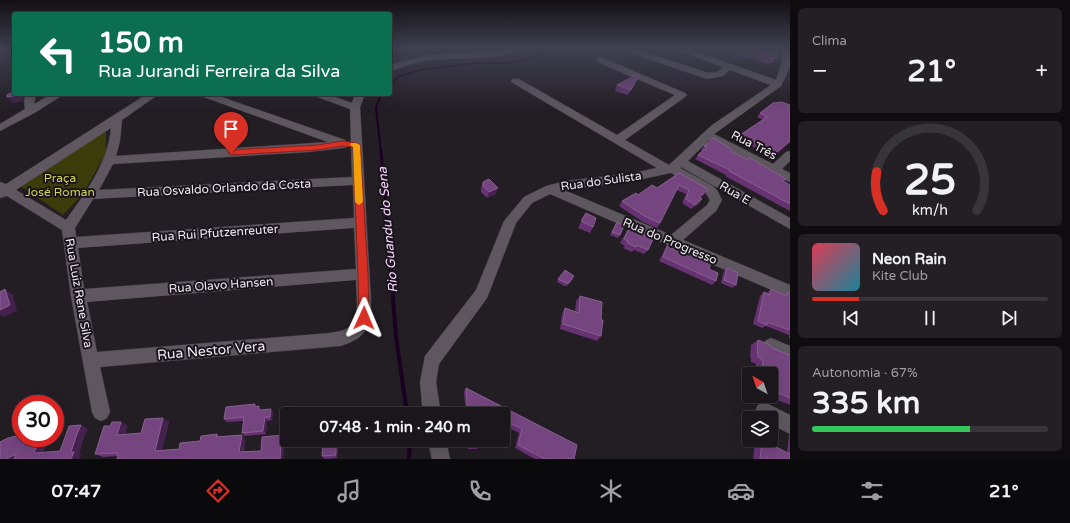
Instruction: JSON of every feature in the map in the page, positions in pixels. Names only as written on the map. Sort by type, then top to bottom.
[{"type":"street","points":[[617,140],[682,95],[622,69]]},
{"type":"street","points":[[688,69],[707,76],[720,74],[725,69]]},
{"type":"street","points":[[738,69],[778,84]]},
{"type":"street","points":[[674,167],[706,135],[778,84],[783,76],[784,69]]},
{"type":"street","points":[[516,81],[617,140],[674,167],[714,193],[716,200],[712,208],[672,242]]},
{"type":"street","points":[[30,96],[29,107],[32,110]]},
{"type":"street","points":[[1,126],[56,96]]},
{"type":"street","points":[[2,190],[117,120],[151,96]]},
{"type":"street","points":[[210,96],[343,144]]},
{"type":"street","points":[[324,96],[355,107],[359,96]]},
{"type":"street","name":"Rua Nestor Vera","points":[[91,360],[330,340],[352,336],[360,328],[364,318],[355,107]]},
{"type":"street","points":[[68,227],[90,195],[108,160],[115,140],[117,120]]},
{"type":"street","name":"Rua Três","points":[[706,135],[790,178]]},
{"type":"street","points":[[108,160],[308,148],[343,144],[356,145]]},
{"type":"street","points":[[773,170],[790,155]]},
{"type":"street","name":"Rua do Sulista","points":[[431,407],[428,382],[431,362],[482,294],[510,221],[528,200],[550,189],[566,185],[633,177],[674,167]]},
{"type":"street","name":"Rua E","points":[[674,167],[790,224]]},
{"type":"street","name":"Rua Osvaldo Orlando da Costa","points":[[90,195],[358,181]]},
{"type":"street","name":"Rua do Progresso","points":[[550,189],[790,292]]},
{"type":"street","name":"Rua Luiz Rene Silva","points":[[2,190],[68,227],[78,296],[101,412]]},
{"type":"street","name":"Rua Rui Pfutzenreuter","points":[[70,243],[360,224]]},
{"type":"street","name":"Rua Olavo Hansen","points":[[78,296],[363,274]]},
{"type":"street","points":[[771,346],[790,354]]},
{"type":"street","points":[[778,419],[790,425]]},
{"type":"street","points":[[438,447],[441,459]]},
{"type":"green space","name":"Praça José Roman","points":[[106,128],[106,153],[83,194],[63,215],[19,185]]},
{"type":"building","points":[[638,74],[639,75],[631,90],[617,85]]},
{"type":"building","points":[[12,92],[12,96],[7,97],[7,95]]},
{"type":"building","points":[[782,102],[790,105],[790,141],[776,153],[740,135],[767,117],[760,113],[773,103]]},
{"type":"building","points":[[713,138],[731,149],[730,151],[747,160],[750,158],[786,179],[783,181],[790,185],[790,204],[729,171],[730,170],[698,155],[707,147],[704,146]]},
{"type":"building","points":[[679,173],[708,190],[699,197],[702,199],[695,205],[686,199],[689,190],[679,185],[660,223],[646,217],[622,201],[636,193],[638,195],[652,185],[657,188]]},
{"type":"building","points":[[489,179],[498,188],[489,192],[483,186],[483,182]]},
{"type":"building","points":[[586,213],[596,218],[593,227],[581,221]]},
{"type":"building","points":[[617,222],[624,226],[620,235],[612,232]]},
{"type":"building","points":[[629,228],[642,235],[644,230],[655,235],[648,250],[637,245],[636,247],[627,243],[628,241],[624,239]]},
{"type":"building","points":[[667,246],[682,253],[684,247],[695,253],[694,255],[711,263],[709,269],[718,273],[716,281],[663,257]]},
{"type":"building","points":[[727,268],[738,273],[736,285],[724,280]]},
{"type":"building","points":[[565,270],[574,276],[569,283],[558,279]]},
{"type":"building","points":[[5,289],[10,305],[0,310],[0,292]]},
{"type":"building","points":[[771,289],[786,296],[787,293],[790,294],[790,330],[767,322],[767,325],[758,321],[764,292],[770,295]]},
{"type":"building","points":[[580,296],[602,302],[601,320],[603,320],[601,336],[563,324],[565,308],[579,313]]},
{"type":"building","points":[[758,340],[770,345],[772,348],[790,355],[790,398],[778,393],[778,367],[762,367],[763,360],[758,357]]},
{"type":"building","points":[[466,388],[503,407],[476,406],[467,407]]},
{"type":"building","points":[[255,404],[255,407],[259,406],[259,410],[271,409],[270,417],[265,417],[263,431],[242,433],[244,417],[224,419],[226,407]]},
{"type":"building","points":[[510,411],[577,445],[574,459],[545,459],[518,445],[522,429],[510,423]]},
{"type":"building","points":[[163,418],[155,451],[179,449],[180,443],[200,441],[201,436],[217,434],[216,437],[242,435],[239,452],[261,451],[262,437],[280,435],[280,459],[117,459],[117,453],[95,454],[104,426],[110,426],[112,422],[121,422],[117,435],[141,433],[145,419]]},
{"type":"building","points":[[81,425],[71,452],[74,452],[71,459],[14,459],[16,454],[6,459],[0,459],[0,442],[12,437],[12,447],[36,447],[34,453],[60,451],[61,447],[64,447],[64,440],[69,426]]},
{"type":"building","points":[[323,447],[336,447],[336,455],[322,456]]},
{"type":"building","points":[[761,447],[776,447],[790,454],[790,459],[760,459]]},
{"type":"waterway","name":"Rio Guandu do Sena","points":[[392,82],[400,76],[424,69]]},
{"type":"waterway","name":"Rio Guandu do Sena","points":[[380,96],[376,108],[381,152]]},
{"type":"waterway","name":"Rio Guandu do Sena","points":[[381,151],[392,286]]},
{"type":"waterway","name":"Rio Guandu do Sena","points":[[392,285],[396,337],[406,407]]},
{"type":"waterway","name":"Rio Guandu do Sena","points":[[409,459],[410,447]]},
{"type":"slow traffic","points":[[353,145],[356,145],[359,202]]},
{"type":"route","points":[[231,153],[317,148],[343,144],[356,145],[364,318]]}]
